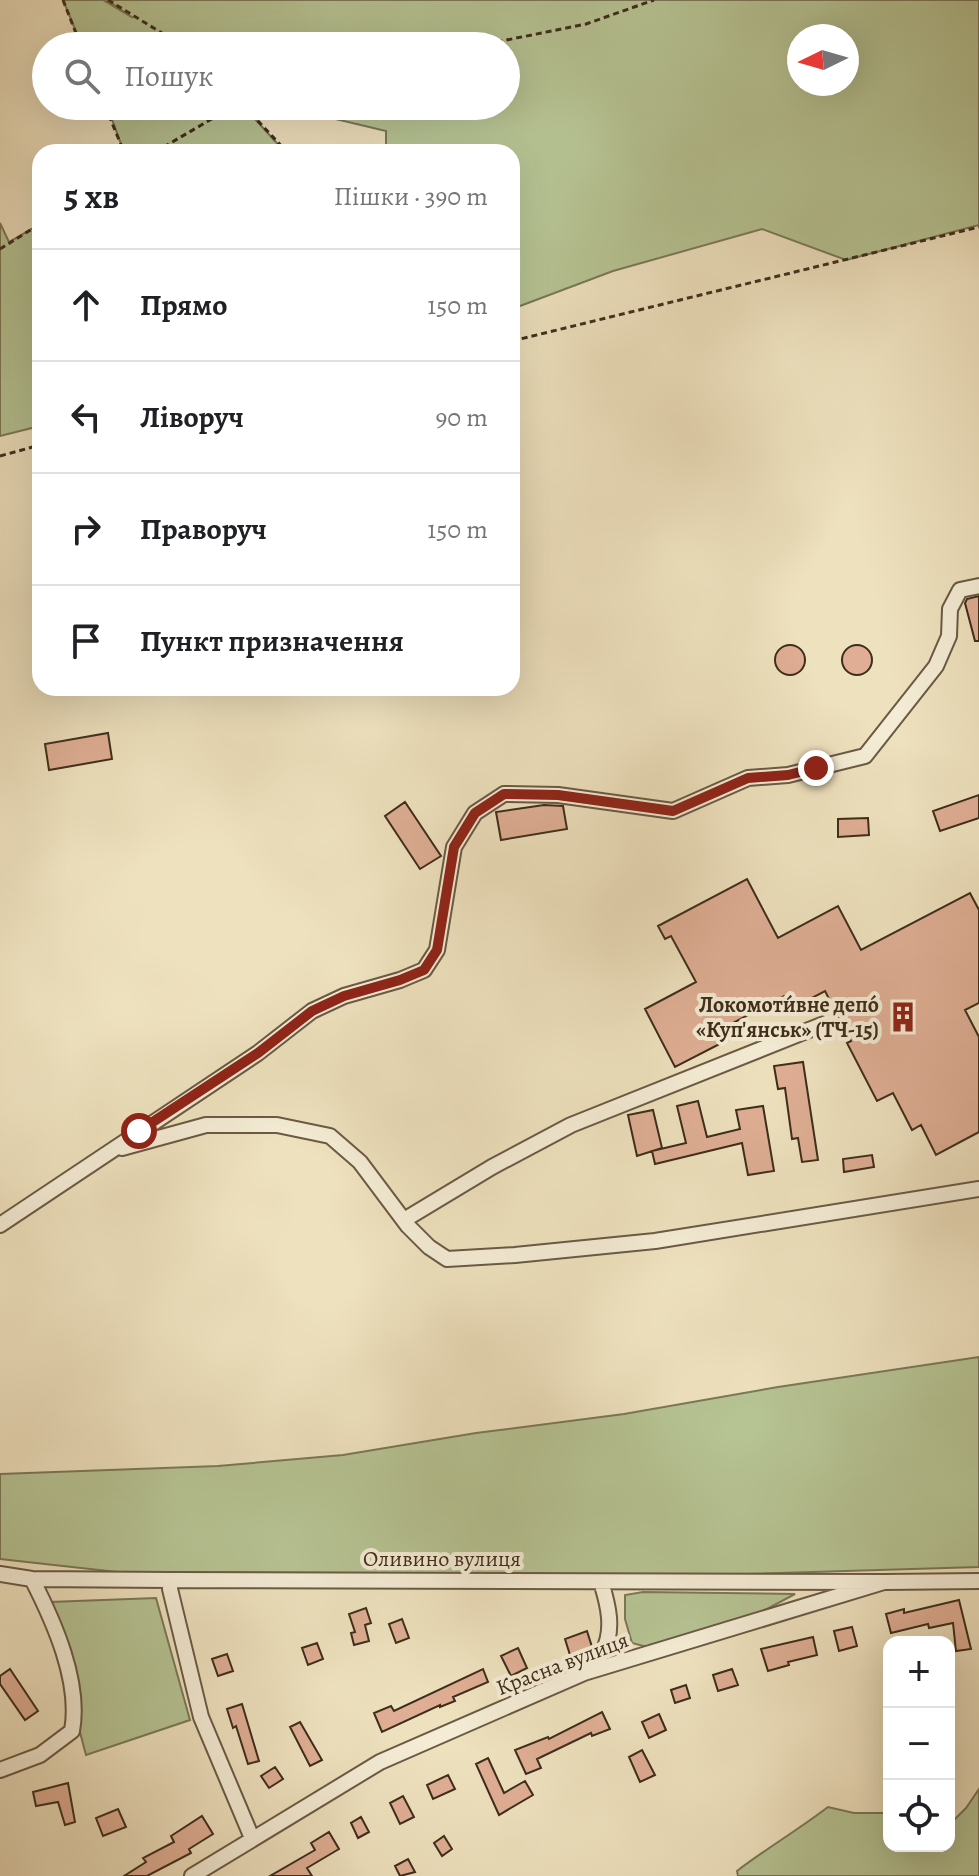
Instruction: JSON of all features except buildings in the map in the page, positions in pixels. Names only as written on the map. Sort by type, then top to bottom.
[{"type":"street","points":[[0,1225],[258,1053],[312,1011],[344,996],[424,970],[437,950],[454,847],[475,813],[504,794],[558,795],[673,811],[748,778],[788,775],[865,756],[936,666],[949,636],[950,609],[960,590],[979,586]]},
{"type":"street","points":[[404,1220],[492,1167],[571,1125],[829,1022]]},
{"type":"street","points":[[108,1153],[206,1125],[277,1125],[330,1136],[360,1162],[429,1247],[447,1259],[655,1241],[979,1189]]},
{"type":"street","name":"Оливино вулиця","points":[[0,1574],[32,1579],[884,1582]]},
{"type":"street","points":[[0,1770],[40,1755],[72,1731],[76,1709],[55,1623],[32,1579]]},
{"type":"street","points":[[170,1580],[201,1717],[252,1838]]},
{"type":"street","name":"Красна вулиця","points":[[192,1876],[380,1762],[584,1673],[884,1582],[979,1581]]},
{"type":"street","points":[[584,1673],[602,1653],[608,1637],[609,1610],[601,1582]]},
{"type":"path","points":[[63,0],[76,32]]},
{"type":"path","points":[[108,0],[160,32]]},
{"type":"path","points":[[520,37],[586,24],[654,0]]},
{"type":"path","points":[[111,120],[121,144]]},
{"type":"path","points":[[169,144],[210,120]]},
{"type":"path","points":[[257,120],[280,144]]},
{"type":"path","points":[[520,339],[979,227]]},
{"type":"path","points":[[0,249],[32,229]]},
{"type":"path","points":[[0,456],[32,447]]},
{"type":"green space","points":[[63,0],[103,0],[133,18],[107,0],[979,0],[979,225],[846,260],[762,229],[613,271],[520,306],[520,144],[386,144],[386,131],[340,120],[520,120],[520,32],[76,32]]},
{"type":"green space","points":[[112,120],[256,120],[278,144],[121,144]]},
{"type":"green space","points":[[0,223],[9,242],[32,229],[32,428],[0,436]]},
{"type":"green space","points":[[979,1357],[979,1567],[712,1575],[117,1572],[0,1559],[0,1474],[218,1466],[343,1455]]},
{"type":"green space","points":[[643,1592],[795,1594],[748,1619],[647,1647],[632,1643],[625,1619],[625,1595]]},
{"type":"green space","points":[[156,1598],[190,1720],[86,1755],[63,1668],[50,1602]]},
{"type":"green space","points":[[979,1789],[979,1876],[738,1876],[737,1871],[828,1807],[854,1813],[883,1813],[883,1852],[955,1852],[955,1819]]},
{"type":"place","name":"Локомоти́вне депо́ «Куп'янськ» (ТЧ-15)","points":[[903,1017]]},
{"type":"route","points":[[139,1131],[258,1053],[312,1011],[344,996],[424,970],[437,950],[454,847],[475,813],[504,794],[558,795],[673,811],[748,778],[788,775],[816,768]]}]
